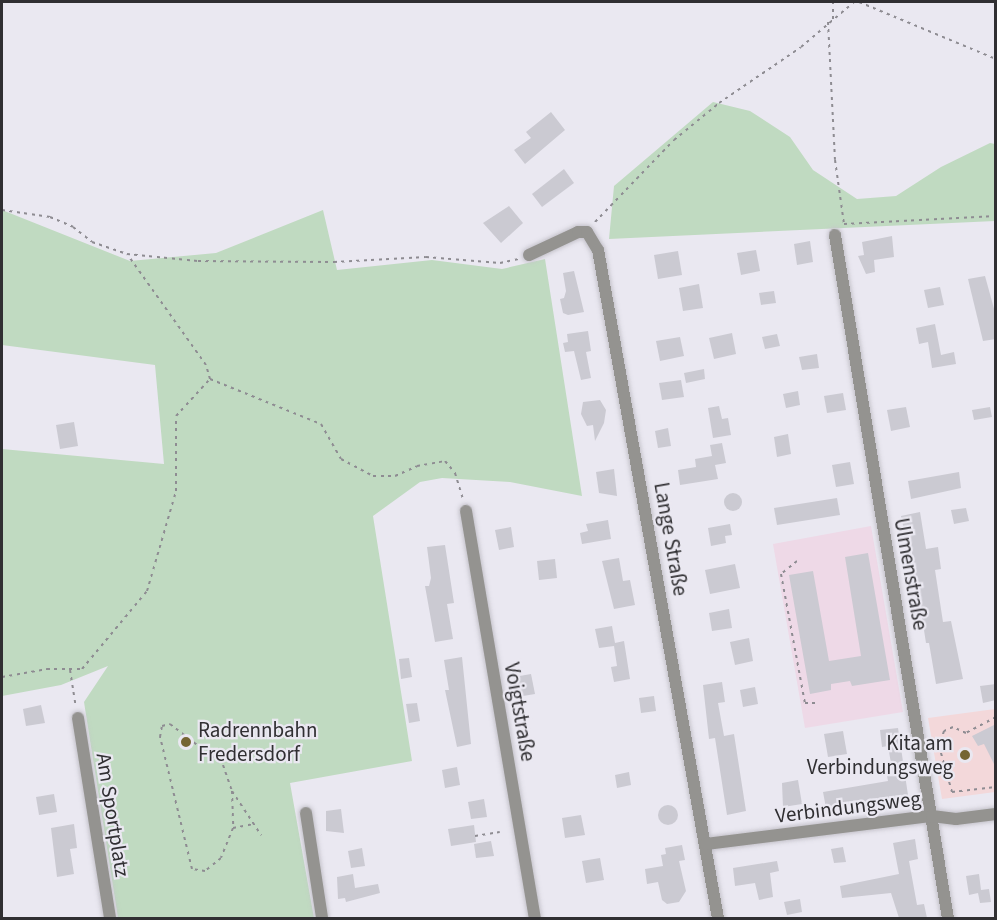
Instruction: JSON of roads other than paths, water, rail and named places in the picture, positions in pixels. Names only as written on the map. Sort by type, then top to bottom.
[{"type":"street","name":"Lange Straße","points":[[529,255],[578,232],[587,231],[598,250],[718,918]]},
{"type":"street","name":"Ulmenstraße","points":[[835,235],[948,918]]},
{"type":"street","name":"Voigtstraße","points":[[466,511],[535,918]]},
{"type":"street","name":"Am Sportplatz","points":[[78,718],[110,918]]},
{"type":"street","points":[[306,813],[322,918]]},
{"type":"street","name":"Verbindungsweg","points":[[706,844],[932,816],[956,819],[996,814]]},
{"type":"place","name":"Radrennbahn Fredersdorf","points":[[186,742]]},
{"type":"place","name":"Kita am Verbindungsweg","points":[[965,755]]}]
